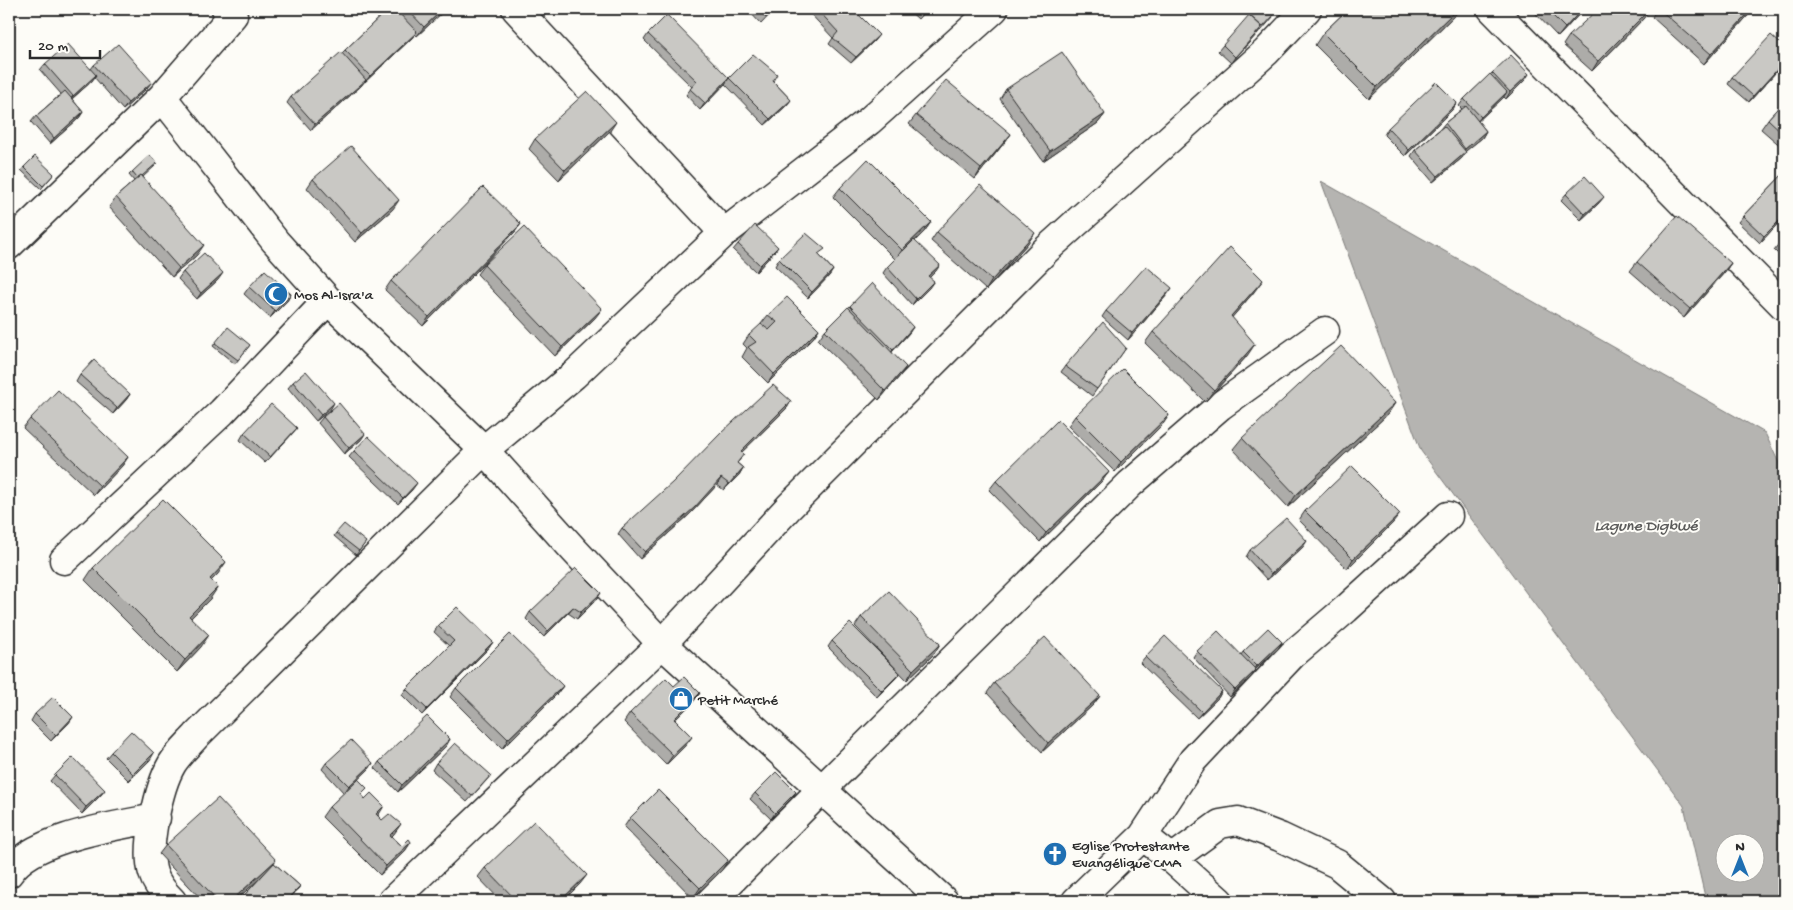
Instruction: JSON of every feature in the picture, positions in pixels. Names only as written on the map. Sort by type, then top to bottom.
[{"type":"street","points":[[516,9],[724,233]]},
{"type":"street","points":[[172,901],[161,890],[152,872],[151,846],[160,791],[172,763],[197,735],[484,450],[574,375],[724,233],[869,120],[994,9]]},
{"type":"street","points":[[392,901],[662,644],[789,507],[1046,250],[1266,52],[1307,9]]},
{"type":"street","points":[[1492,9],[1784,306]]},
{"type":"street","points":[[9,246],[162,97],[233,11]]},
{"type":"street","points":[[162,97],[275,241],[328,300],[484,450],[662,644],[944,901]]},
{"type":"street","points":[[64,560],[222,412],[328,300]]},
{"type":"street","points":[[711,901],[1130,484],[1220,406],[1325,331]]},
{"type":"street","points":[[1076,901],[1144,836],[1193,760],[1292,655],[1346,609],[1448,516]]},
{"type":"street","points":[[9,872],[32,852],[57,841],[156,818]]},
{"type":"street","points":[[1172,859],[1220,824],[1238,821],[1280,837],[1337,864],[1382,901]]},
{"type":"street","points":[[1144,836],[1218,901]]},
{"type":"water","name":"Lagune Digbwé","points":[[1321,181],[1765,433],[1784,474],[1784,901],[1706,901],[1684,806],[1421,451]]},
{"type":"building","points":[[388,9],[395,9],[417,32],[370,76],[345,50]]},
{"type":"building","points":[[407,9],[443,9],[424,27]]},
{"type":"building","points":[[757,9],[774,9],[766,18]]},
{"type":"building","points":[[817,9],[853,9],[879,35],[856,57],[833,38],[838,32]]},
{"type":"building","points":[[1255,9],[1269,9],[1275,14],[1263,27],[1249,15]]},
{"type":"building","points":[[1348,9],[1457,9],[1377,87],[1323,33]]},
{"type":"building","points":[[1546,9],[1582,9],[1565,28]]},
{"type":"building","points":[[1598,9],[1650,9],[1598,61],[1569,36]]},
{"type":"building","points":[[1659,9],[1752,9],[1711,54]]},
{"type":"building","points":[[667,15],[729,78],[705,103],[690,89],[697,81],[648,34]]},
{"type":"building","points":[[1249,15],[1262,27],[1235,57],[1223,45]]},
{"type":"building","points":[[1771,35],[1784,47],[1784,62],[1753,96],[1732,77]]},
{"type":"building","points":[[68,44],[96,75],[73,96],[45,64]]},
{"type":"building","points":[[118,44],[152,82],[128,103],[94,65]]},
{"type":"building","points":[[341,52],[366,80],[315,124],[291,97]]},
{"type":"building","points":[[1062,52],[1105,114],[1050,151],[1006,89]]},
{"type":"building","points":[[753,54],[777,74],[773,81],[791,100],[770,119],[729,78]]},
{"type":"building","points":[[1511,55],[1529,74],[1510,92],[1492,73]]},
{"type":"building","points":[[1490,74],[1507,92],[1481,117],[1464,99]]},
{"type":"building","points":[[946,80],[1011,134],[981,169],[916,115]]},
{"type":"building","points":[[1436,82],[1457,103],[1409,150],[1388,128]]},
{"type":"building","points":[[65,91],[83,112],[54,138],[36,116]]},
{"type":"building","points":[[587,91],[616,122],[565,170],[535,139]]},
{"type":"building","points":[[1784,101],[1784,134],[1768,119]]},
{"type":"building","points":[[1466,106],[1486,131],[1465,149],[1445,123]]},
{"type":"building","points":[[1444,126],[1466,152],[1438,176],[1415,150]]},
{"type":"building","points":[[351,146],[399,200],[362,233],[313,179]]},
{"type":"building","points":[[150,155],[157,163],[137,178],[132,172]]},
{"type":"building","points":[[35,156],[54,174],[43,186],[24,167]]},
{"type":"building","points":[[868,159],[931,222],[902,250],[840,188]]},
{"type":"building","points":[[1784,173],[1784,216],[1764,236],[1743,216]]},
{"type":"building","points":[[141,175],[204,245],[179,268],[116,197]]},
{"type":"building","points":[[1585,176],[1604,197],[1585,214],[1566,194]]},
{"type":"building","points":[[980,185],[1035,233],[992,280],[937,232]]},
{"type":"building","points":[[483,187],[521,224],[429,317],[391,281]]},
{"type":"building","points":[[1677,216],[1731,263],[1690,309],[1637,262]]},
{"type":"building","points":[[755,225],[778,247],[760,265],[738,244]]},
{"type":"building","points":[[524,227],[602,309],[562,347],[484,265]]},
{"type":"building","points":[[806,233],[825,249],[818,254],[833,270],[812,292],[779,259]]},
{"type":"building","points":[[1784,237],[1784,245],[1780,241]]},
{"type":"building","points":[[914,240],[940,265],[928,276],[934,281],[916,299],[887,267]]},
{"type":"building","points":[[1230,247],[1263,280],[1231,316],[1255,344],[1214,390],[1153,332]]},
{"type":"building","points":[[204,253],[223,273],[201,293],[183,272]]},
{"type":"building","points":[[1146,266],[1172,288],[1132,333],[1106,311]]},
{"type":"building","points":[[265,270],[291,294],[275,311],[249,287]]},
{"type":"building","points":[[872,283],[913,327],[893,350],[850,306]]},
{"type":"building","points":[[787,297],[819,329],[774,374],[748,347],[756,342],[749,335],[761,324],[769,330],[777,322],[768,315]]},
{"type":"building","points":[[848,307],[906,367],[885,391],[825,330]]},
{"type":"building","points":[[1103,322],[1126,348],[1097,389],[1065,366]]},
{"type":"building","points":[[228,327],[250,345],[238,360],[215,343]]},
{"type":"building","points":[[1341,346],[1395,403],[1296,495],[1242,438]]},
{"type":"building","points":[[94,360],[130,394],[117,408],[80,375]]},
{"type":"building","points":[[1123,369],[1169,415],[1121,462],[1075,416]]},
{"type":"building","points":[[306,371],[334,403],[321,415],[293,382]]},
{"type":"building","points":[[773,385],[791,401],[741,451],[744,454],[737,463],[743,468],[729,484],[721,478],[695,507],[645,552],[622,528],[673,482],[721,433]]},
{"type":"building","points":[[58,390],[128,457],[100,486],[30,419]]},
{"type":"building","points":[[339,403],[365,434],[349,448],[323,417]]},
{"type":"building","points":[[271,404],[297,428],[270,457],[244,433]]},
{"type":"building","points":[[1058,420],[1109,472],[1046,533],[996,481]]},
{"type":"building","points":[[368,436],[417,483],[403,498],[354,451]]},
{"type":"building","points":[[1352,466],[1400,514],[1353,559],[1305,511]]},
{"type":"building","points":[[163,499],[226,562],[210,579],[218,587],[189,616],[209,635],[185,660],[93,568]]},
{"type":"building","points":[[1286,518],[1307,541],[1271,574],[1250,550]]},
{"type":"building","points":[[344,524],[366,542],[359,551],[336,533]]},
{"type":"building","points":[[576,568],[601,593],[581,612],[573,607],[548,631],[530,612]]},
{"type":"building","points":[[889,591],[940,644],[913,670],[861,617]]},
{"type":"building","points":[[457,607],[493,642],[427,709],[406,689],[454,641],[438,626]]},
{"type":"building","points":[[850,623],[900,673],[882,691],[832,641]]},
{"type":"building","points":[[1268,628],[1282,642],[1257,666],[1243,652]]},
{"type":"building","points":[[1218,631],[1256,670],[1235,690],[1197,651]]},
{"type":"building","points":[[510,634],[563,686],[508,739],[456,688]]},
{"type":"building","points":[[1165,636],[1222,691],[1202,712],[1145,657]]},
{"type":"building","points":[[1045,637],[1100,696],[1048,743],[994,683]]},
{"type":"building","points":[[684,677],[700,693],[674,719],[692,737],[673,755],[630,713],[666,678],[674,686]]},
{"type":"building","points":[[53,697],[73,717],[56,735],[35,714]]},
{"type":"building","points":[[427,716],[450,739],[402,785],[379,762]]},
{"type":"building","points":[[131,731],[154,753],[133,774],[111,752]]},
{"type":"building","points":[[351,740],[373,763],[349,786],[326,763]]},
{"type":"building","points":[[455,743],[491,775],[472,796],[436,763]]},
{"type":"building","points":[[73,757],[105,790],[86,807],[55,775]]},
{"type":"building","points":[[776,772],[796,792],[775,813],[755,793]]},
{"type":"building","points":[[358,779],[367,788],[361,794],[365,799],[371,793],[384,806],[376,814],[382,820],[389,814],[401,824],[390,835],[402,846],[409,839],[411,842],[386,866],[329,807]]},
{"type":"building","points":[[658,790],[728,860],[700,888],[630,818]]},
{"type":"building","points":[[218,798],[276,860],[231,901],[218,901],[166,845]]},
{"type":"building","points":[[534,821],[587,875],[560,901],[517,901],[485,868]]},
{"type":"building","points":[[274,863],[300,886],[285,901],[239,901]]},
{"type":"place","name":"Mos Al-Isra'a","points":[[276,294]]},
{"type":"place","name":"Petit Marché","points":[[681,699]]},
{"type":"place","name":"Eglise Protestante Evangélique CMA","points":[[1055,854]]}]
